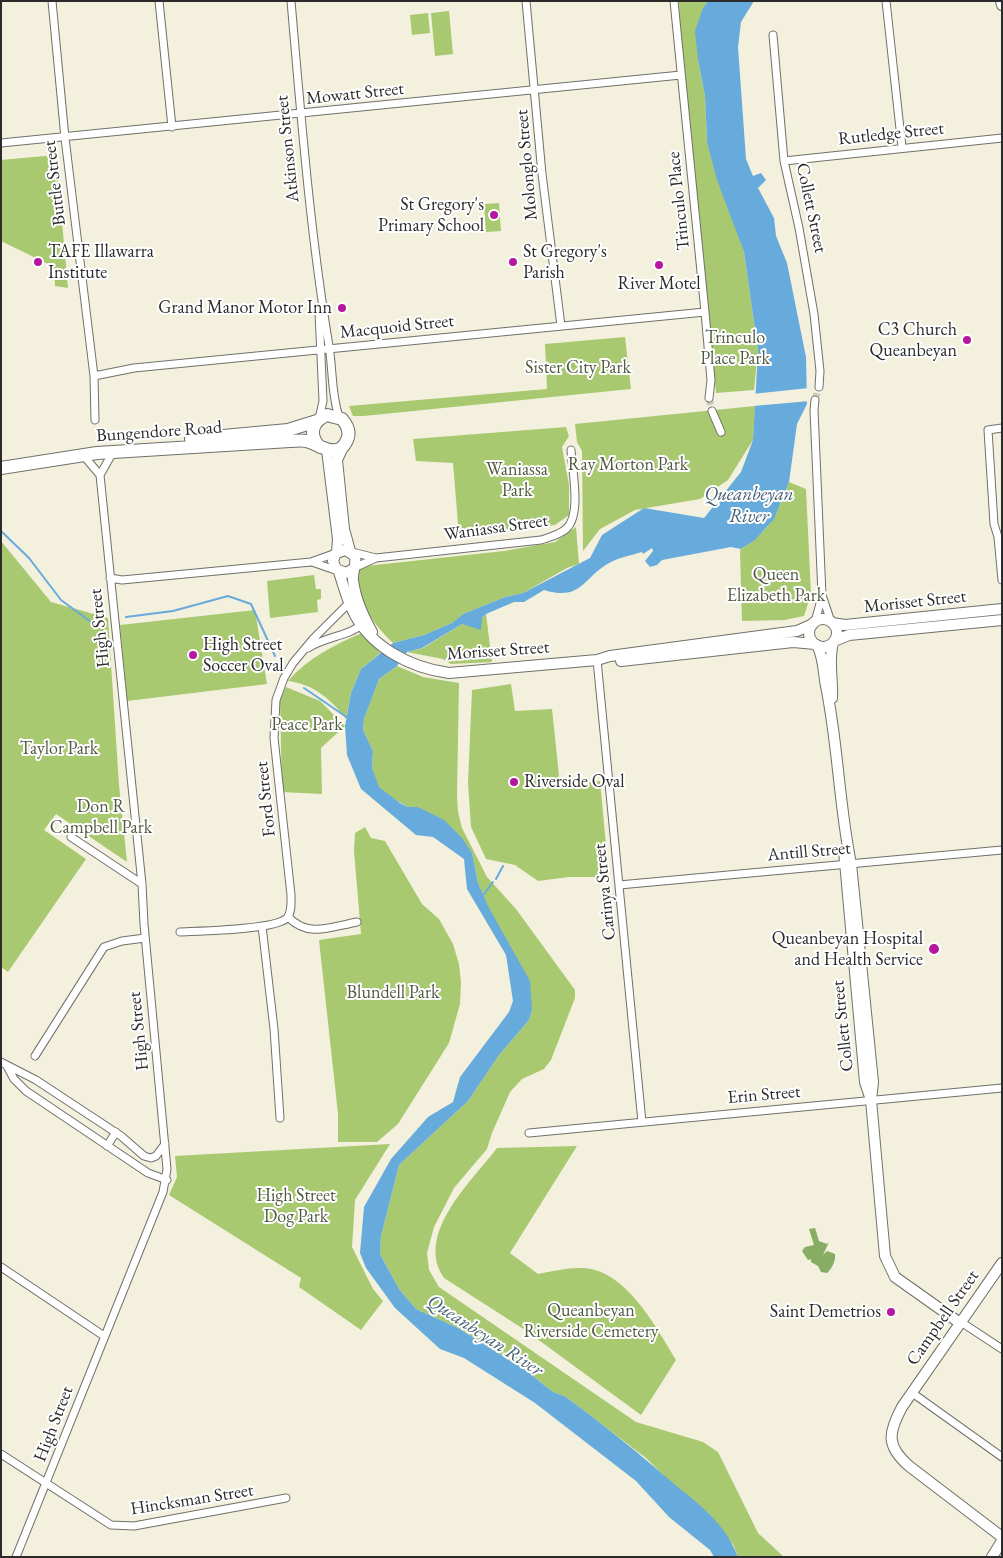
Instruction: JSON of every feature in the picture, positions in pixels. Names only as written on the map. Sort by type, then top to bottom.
[{"type":"highway","points":[[328,415],[339,417],[346,423],[348,436],[344,445],[339,449],[323,449],[313,437],[312,431],[318,420],[328,415]]},
{"type":"highway","name":"Bungendore Road","points":[[1,461],[96,448],[288,430],[318,420]]},
{"type":"highway","name":"Bungendore Road","points":[[1,468],[113,452],[290,441],[306,442],[323,449]]},
{"type":"street","name":"Buttle Street","points":[[52,1],[65,138],[94,376],[95,420]]},
{"type":"street","points":[[159,1],[172,127]]},
{"type":"street","name":"Atkinson Street","points":[[290,1],[300,114],[320,294],[329,349],[333,400],[339,417]]},
{"type":"street","name":"Molonglo Street","points":[[526,1],[536,90],[542,174],[561,326]]},
{"type":"street","name":"Trinculo Place","points":[[674,1],[711,380],[709,398]]},
{"type":"street","points":[[886,1],[902,147]]},
{"type":"street","name":"Collett Street","points":[[773,35],[784,161],[799,228],[814,314],[820,371],[819,387]]},
{"type":"street","name":"Mowatt Street","points":[[1,143],[681,75]]},
{"type":"street","name":"Rutledge Street","points":[[784,161],[902,147],[1002,138]]},
{"type":"street","name":"Atkinson Street","points":[[318,420],[323,402],[319,350],[320,294]]},
{"type":"street","name":"Macquoid Street","points":[[94,376],[134,368],[705,312]]},
{"type":"street","points":[[816,400],[814,410],[822,595],[836,631],[833,642],[824,647],[816,645],[810,636],[822,595]]},
{"type":"street","points":[[712,411],[721,432]]},
{"type":"street","points":[[1002,428],[988,430],[994,524],[998,537],[1002,580]]},
{"type":"street","points":[[344,445],[337,460],[344,529],[350,552]]},
{"type":"street","points":[[323,449],[338,540],[337,553],[333,562],[339,571],[349,603],[361,625]]},
{"type":"street","name":"Waniassa Street","points":[[354,568],[376,558],[541,540],[557,535],[566,529],[576,514],[571,450]]},
{"type":"street","points":[[83,455],[100,475],[113,452]]},
{"type":"street","name":"High Street","points":[[16,1557],[47,1484],[167,1180],[165,1139],[145,938],[142,884],[100,475]]},
{"type":"street","points":[[110,578],[122,580],[311,562],[344,550],[350,552],[356,558],[354,585],[360,606],[361,625]]},
{"type":"street","name":"Waniassa Street","points":[[350,552],[376,558]]},
{"type":"street","points":[[311,562],[346,573],[354,568]]},
{"type":"street","name":"Ford Street","points":[[288,917],[291,909],[291,895],[274,717],[276,700],[284,678],[301,653],[312,639],[349,603]]},
{"type":"street","name":"Morisset Street","points":[[360,606],[378,641]]},
{"type":"street","name":"Morisset Street","points":[[832,623],[845,625],[1002,609]]},
{"type":"street","points":[[814,623],[823,620],[832,623]]},
{"type":"street","name":"Morisset Street","points":[[833,642],[849,635],[1002,620]]},
{"type":"street","name":"Morisset Street","points":[[597,660],[607,656],[793,631],[814,623]]},
{"type":"street","name":"Morisset Street","points":[[361,625],[378,641],[405,660],[434,671],[450,673],[597,660],[613,662],[793,642],[816,645]]},
{"type":"street","name":"Ford Street","points":[[301,653],[323,640],[350,632],[361,625]]},
{"type":"street","points":[[704,653],[710,646],[720,640]]},
{"type":"street","name":"Collett Street","points":[[831,707],[833,684],[830,658],[833,642]]},
{"type":"street","name":"Collett Street","points":[[816,645],[822,656],[831,707],[847,864],[873,1082],[871,1100],[888,1265],[899,1281],[1002,1349]]},
{"type":"street","points":[[658,649],[678,656]]},
{"type":"street","name":"Carinya Street","points":[[597,660],[642,1122]]},
{"type":"street","points":[[71,837],[142,884]]},
{"type":"street","name":"Antill Street","points":[[619,885],[1002,850]]},
{"type":"street","points":[[180,932],[262,926],[280,922],[288,917],[298,927],[316,930],[357,922]]},
{"type":"street","points":[[262,926],[274,1028],[280,1118]]},
{"type":"street","points":[[35,1056],[104,947],[127,940],[145,938]]},
{"type":"street","points":[[3,1066],[32,1077],[116,1132],[140,1154],[151,1158],[161,1152],[165,1139]]},
{"type":"street","points":[[3,1066],[26,1091],[150,1174],[167,1180]]},
{"type":"street","name":"Erin Street","points":[[529,1132],[1002,1088]]},
{"type":"street","points":[[107,1146],[116,1132]]},
{"type":"street","name":"Campbell Street","points":[[1002,1263],[911,1392],[897,1415],[892,1430],[892,1446],[909,1466],[1002,1539]]},
{"type":"street","points":[[1,1268],[104,1336]]},
{"type":"street","points":[[911,1392],[1002,1456]]},
{"type":"street","name":"Hincksman Street","points":[[1,1454],[111,1525],[134,1526],[286,1498]]},
{"type":"street","points":[[992,1557],[1002,1539]]},
{"type":"green space","name":"Trinculo Place Park","points":[[679,1],[708,1],[703,8],[698,60],[705,96],[707,142],[744,252],[758,350],[754,390],[716,393],[680,40]]},
{"type":"green space","points":[[449,11],[453,54],[435,56],[431,13]]},
{"type":"green space","points":[[428,13],[430,33],[412,35],[410,15]]},
{"type":"green space","points":[[56,155],[68,288],[55,286],[54,267],[1,241],[1,160]]},
{"type":"green space","points":[[499,203],[501,231],[486,232],[484,204]]},
{"type":"green space","name":"Sister City Park","points":[[625,337],[631,389],[364,416],[353,416],[349,406],[547,389],[545,344]]},
{"type":"green space","name":"Ray Morton Park","points":[[755,406],[753,440],[728,480],[700,499],[635,510],[600,529],[583,551],[582,451],[577,442],[575,424]]},
{"type":"green space","name":"Waniassa Park","points":[[566,427],[569,436],[562,447],[569,485],[569,515],[555,525],[459,536],[453,463],[416,461],[413,439]]},
{"type":"green space","name":"Queen Elizabeth Park","points":[[789,482],[806,489],[811,594],[804,616],[785,620],[742,621],[740,550],[759,536],[766,528],[776,513]]},
{"type":"green space","name":"Ray Morton Park","points":[[576,527],[579,564],[567,568],[523,593],[505,597],[463,614],[452,623],[424,635],[393,643],[377,626],[366,609],[360,590],[357,567],[504,551],[555,542]]},
{"type":"green space","name":"Taylor Park","points":[[1,541],[51,602],[108,618],[119,785],[127,862],[56,814],[44,830],[86,859],[8,972],[1,967]]},
{"type":"green space","points":[[314,575],[316,589],[321,589],[321,599],[317,600],[318,612],[270,618],[267,581]]},
{"type":"green space","name":"High Street Soccer Oval","points":[[255,610],[267,684],[127,701],[120,625]]},
{"type":"green space","points":[[486,614],[492,662],[451,664],[443,659],[407,652],[423,648],[462,624],[474,627]]},
{"type":"green space","points":[[362,633],[380,653],[361,669],[351,693],[346,719],[321,694],[306,685],[288,681],[304,665],[322,653]]},
{"type":"green space","points":[[397,666],[423,677],[459,683],[457,796],[462,828],[487,877],[516,909],[575,990],[575,998],[551,1060],[544,1069],[522,1079],[510,1092],[487,1149],[454,1188],[434,1227],[427,1253],[429,1270],[439,1287],[636,1422],[703,1442],[718,1452],[758,1533],[784,1557],[738,1557],[733,1544],[646,1458],[566,1397],[553,1392],[525,1370],[458,1328],[416,1309],[399,1289],[380,1254],[381,1236],[399,1165],[468,1101],[499,1055],[529,1020],[532,1010],[478,883],[472,853],[427,813],[418,807],[408,807],[389,796],[379,787],[375,779],[372,768],[373,751],[363,730],[364,719],[379,679]]},
{"type":"green space","name":"Riverside Oval","points":[[511,684],[515,711],[552,709],[560,785],[600,781],[609,877],[569,877],[538,881],[515,865],[486,859],[471,827],[468,783],[472,690]]},
{"type":"green space","name":"Peace Park","points":[[286,687],[320,701],[345,726],[321,748],[322,794],[282,792],[280,701]]},
{"type":"green space","name":"Blundell Park","points":[[365,827],[371,838],[385,841],[422,904],[439,919],[453,944],[459,964],[461,983],[460,1004],[449,1043],[398,1124],[377,1142],[338,1142],[338,1114],[319,940],[361,934],[354,851],[355,833]]},
{"type":"green space","name":"High Street Dog Park","points":[[390,1144],[355,1200],[352,1247],[373,1289],[383,1301],[361,1330],[299,1287],[301,1278],[169,1195],[177,1177],[175,1156]]},
{"type":"green space","name":"Queanbeyan Riverside Cemetery","points":[[577,1146],[510,1253],[538,1274],[574,1268],[595,1270],[620,1284],[632,1295],[652,1321],[676,1360],[641,1415],[525,1330],[444,1278],[437,1261],[436,1244],[441,1226],[450,1209],[461,1192],[497,1148]]},
{"type":"green space","points":[[815,1228],[819,1241],[827,1244],[829,1242],[823,1255],[827,1251],[835,1254],[831,1269],[827,1273],[821,1272],[818,1266],[811,1262],[811,1259],[808,1260],[802,1251],[805,1247],[814,1245],[809,1229]]},
{"type":"water","name":"Queanbeyan River","points":[[708,1],[754,1],[741,22],[738,47],[746,159],[753,176],[761,173],[766,180],[758,188],[774,218],[776,236],[787,263],[806,357],[807,404],[797,424],[789,482],[774,519],[755,540],[741,549],[731,547],[662,560],[657,565],[650,567],[645,561],[653,551],[652,548],[643,554],[642,552],[611,562],[575,590],[567,593],[557,593],[544,590],[524,602],[514,602],[486,614],[482,618],[481,630],[462,624],[422,648],[407,652],[397,666],[379,679],[364,719],[363,730],[373,751],[372,768],[379,787],[400,803],[408,807],[418,807],[444,820],[462,838],[472,853],[478,883],[489,908],[530,981],[532,1010],[529,1020],[499,1055],[468,1101],[399,1165],[381,1236],[380,1254],[399,1289],[416,1309],[458,1328],[525,1370],[553,1392],[566,1397],[590,1415],[704,1509],[724,1531],[738,1557],[714,1557],[710,1550],[669,1517],[636,1481],[535,1403],[464,1358],[440,1349],[395,1308],[366,1268],[360,1253],[364,1207],[391,1159],[428,1117],[453,1102],[460,1077],[509,1012],[513,1001],[506,955],[467,889],[464,859],[433,837],[416,835],[361,789],[347,755],[345,726],[351,693],[361,669],[393,643],[424,635],[452,623],[463,614],[505,597],[523,593],[590,558],[602,535],[644,508],[704,518],[741,472],[753,440],[758,350],[744,252],[717,180],[707,142],[705,96],[695,31],[703,8]]},
{"type":"pier","points":[[809,388],[810,401],[753,406],[752,394]]},
{"type":"waterway","points":[[1,531],[29,558],[61,600],[91,622],[104,621]]},
{"type":"waterway","points":[[126,617],[173,611],[228,596],[251,604],[275,656]]},
{"type":"waterway","points":[[304,688],[348,718]]},
{"type":"waterway","points":[[496,879],[503,866]]},
{"type":"waterway","points":[[484,894],[493,882]]},
{"type":"tunnel","points":[[815,400],[819,387]]},
{"type":"tunnel","points":[[709,398],[712,411]]},
{"type":"place","name":"St Gregory's Primary School","points":[[494,215]]},
{"type":"place","name":"TAFE Illawarra Institute","points":[[38,262]]},
{"type":"place","name":"St Gregory's Parish","points":[[513,262]]},
{"type":"place","name":"River Motel","points":[[659,265]]},
{"type":"place","name":"Grand Manor Motor Inn","points":[[342,308]]},
{"type":"place","name":"C3 Church Queanbeyan","points":[[967,340]]},
{"type":"place","name":"High Street Soccer Oval","points":[[193,655]]},
{"type":"place","name":"Riverside Oval","points":[[514,782]]},
{"type":"place","name":"Queanbeyan Hospital and Health Service","points":[[934,949]]},
{"type":"place","name":"Saint Demetrios","points":[[891,1312]]},
{"type":"park label","name":"Don R Campbell Park","points":[[101,818]]}]
